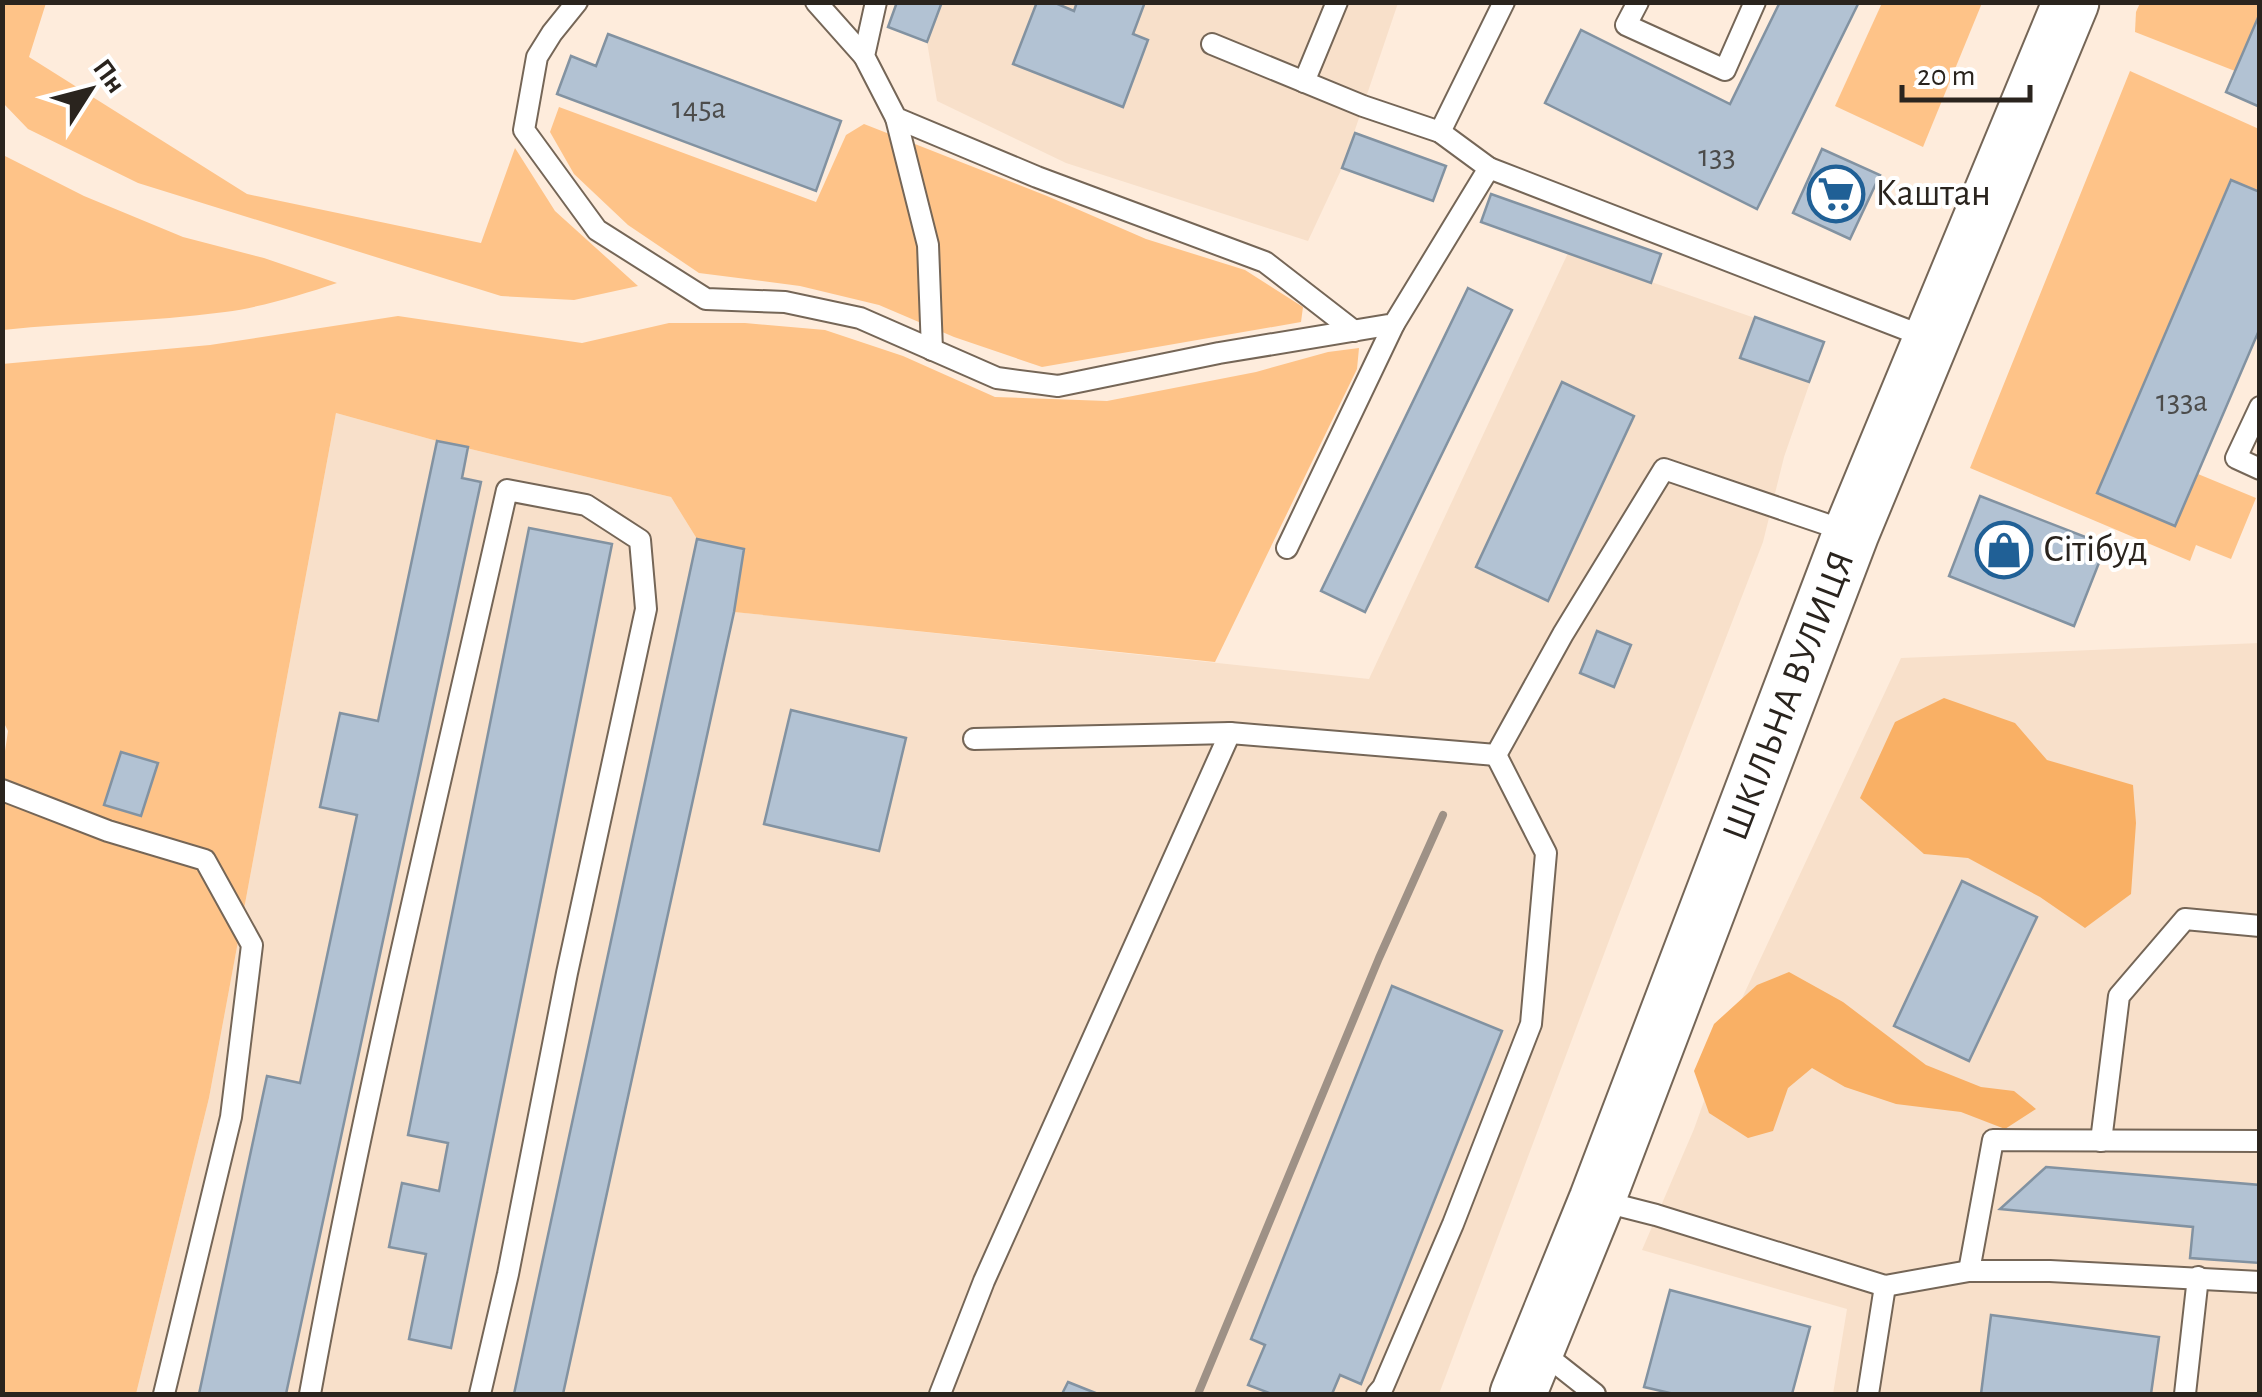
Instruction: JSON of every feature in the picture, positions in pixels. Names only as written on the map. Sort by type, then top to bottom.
[{"type":"main road","name":"ШКІЛЬНА ВУЛИЦЯ","points":[[1528,1371],[1851,533],[2070,2]]},
{"type":"lane","points":[[578,2],[537,57],[524,130],[596,230],[706,299],[786,302],[860,318],[996,378],[1058,386],[1219,353],[1394,324]]},
{"type":"lane","points":[[816,2],[864,56],[896,118],[928,245],[932,350]]},
{"type":"lane","points":[[864,56],[876,2]]},
{"type":"lane","points":[[1304,82],[1337,2]]},
{"type":"lane","points":[[1440,132],[1504,2]]},
{"type":"lane","points":[[1638,2],[1626,25],[1725,70],[1755,2]]},
{"type":"lane","points":[[1212,44],[1364,106],[1440,132],[1489,168],[1930,338]]},
{"type":"lane","points":[[896,118],[1265,262],[1354,331]]},
{"type":"lane","points":[[1287,548],[1394,324],[1489,168]]},
{"type":"lane","points":[[2260,407],[2236,458],[2260,469]]},
{"type":"lane","points":[[1496,755],[1562,634],[1664,469],[1851,533]]},
{"type":"lane","points":[[310,1394],[384,1032],[507,490],[586,504],[640,540],[646,609],[480,1394]]},
{"type":"lane","points":[[974,740],[1230,733],[1496,755]]},
{"type":"lane","points":[[940,1394],[984,1280],[1230,733]]},
{"type":"lane","points":[[1377,1394],[1453,1224],[1531,1024],[1546,854],[1496,755]]},
{"type":"lane","points":[[2,790],[108,832],[205,860],[252,946],[230,1117],[164,1394]]},
{"type":"lane","points":[[2101,1140],[2120,996],[2185,920],[2260,926]]},
{"type":"lane","points":[[1969,1271],[1993,1140],[2260,1141]]},
{"type":"lane","points":[[1597,1200],[1886,1286],[1969,1271],[2050,1271],[2260,1282]]},
{"type":"lane","points":[[2185,1394],[2198,1278]]},
{"type":"lane","points":[[1868,1394],[1886,1286]]},
{"type":"lane","points":[[1528,1371],[1595,1394]]},
{"type":"shaded area","points":[[2,3],[46,3],[29,57],[247,194],[481,243],[515,148],[555,211],[638,286],[574,300],[501,296],[138,183],[28,129],[3,103]]},
{"type":"shaded area","points":[[942,3],[1398,3],[1342,168],[1308,241],[1066,163],[937,101],[927,42]]},
{"type":"shaded area","points":[[1882,3],[1982,3],[1923,147],[1835,106]]},
{"type":"shaded area","points":[[2140,3],[2259,3],[2259,13],[2235,71],[2135,32]]},
{"type":"shaded area","points":[[2130,71],[2259,129],[2259,192],[2230,180],[2098,492],[2175,526],[2198,474],[2256,498],[2231,559],[2196,545],[2190,561],[1970,468]]},
{"type":"shaded area","points":[[559,107],[816,202],[846,135],[864,124],[1146,239],[1245,270],[1303,307],[1301,322],[1042,367],[954,337],[879,305],[800,286],[699,273],[628,225],[574,174],[550,132]]},
{"type":"shaded area","points":[[3,155],[84,196],[183,237],[264,258],[337,283],[225,312],[3,330]]},
{"type":"shaded area","points":[[1568,253],[1824,342],[1784,457],[1763,542],[1439,1394],[136,1394],[209,1098],[336,413],[671,497],[697,539],[744,549],[735,612],[1369,679]]},
{"type":"shaded area","points":[[398,316],[582,343],[669,323],[745,323],[825,330],[903,356],[995,397],[1107,401],[1359,348],[1357,369],[1215,662],[734,612],[743,549],[697,539],[671,497],[336,413],[209,1098],[136,1394],[3,1394],[2,771],[8,731],[2,719],[2,364],[210,345]]},
{"type":"shaded area","points":[[2259,643],[2259,1394],[1833,1394],[1847,1309],[1642,1250],[1694,1129],[1737,1009],[1901,658]]},
{"type":"shaded area","points":[[1944,698],[2015,723],[2047,760],[2133,785],[2136,823],[2131,894],[2085,928],[2040,897],[1968,858],[1924,854],[1860,798],[1895,722]]},
{"type":"shaded area","points":[[1789,972],[1843,1002],[1926,1065],[1981,1087],[2014,1091],[2036,1109],[2005,1129],[1961,1112],[1896,1104],[1845,1087],[1812,1068],[1788,1088],[1773,1131],[1748,1138],[1709,1113],[1694,1071],[1714,1024],[1757,985]]},
{"type":"building","points":[[897,2],[942,2],[927,42],[888,27]]},
{"type":"building","points":[[1037,2],[1053,2],[1074,11],[1077,2],[1145,2],[1133,34],[1148,40],[1123,107],[1013,64]]},
{"type":"building","points":[[1780,2],[1859,2],[1757,209],[1545,103],[1581,30],[1730,104]]},
{"type":"building","points":[[2260,13],[2260,107],[2226,92]]},
{"type":"building","points":[[608,34],[841,121],[816,191],[557,94],[571,56],[596,66]]},
{"type":"building","points":[[1355,133],[1446,166],[1433,201],[1342,168]]},
{"type":"building","name":"Каштан","points":[[1822,149],[1880,175],[1850,239],[1793,213]]},
{"type":"building","points":[[2231,180],[2260,192],[2260,328],[2175,526],[2097,493]]},
{"type":"building","points":[[1491,194],[1661,254],[1651,283],[1481,222]]},
{"type":"building","points":[[1468,288],[1512,310],[1365,612],[1321,591]]},
{"type":"building","points":[[1755,317],[1824,342],[1809,382],[1740,358]]},
{"type":"building","points":[[1562,382],[1634,416],[1548,601],[1476,567]]},
{"type":"building","points":[[437,441],[468,447],[462,478],[481,482],[286,1394],[199,1394],[267,1076],[300,1083],[357,815],[320,807],[340,713],[378,721]]},
{"type":"building","points":[[1980,496],[2106,545],[2074,626],[1949,576]]},
{"type":"building","points":[[529,528],[612,544],[451,1348],[409,1339],[426,1254],[389,1247],[402,1183],[439,1191],[448,1143],[408,1135]]},
{"type":"building","points":[[697,539],[744,549],[734,612],[563,1394],[514,1394]]},
{"type":"building","points":[[1597,631],[1631,645],[1614,687],[1580,673]]},
{"type":"building","points":[[791,710],[906,738],[879,851],[764,824]]},
{"type":"building","points":[[121,752],[158,763],[141,816],[104,805]]},
{"type":"building","points":[[1962,881],[2037,917],[1969,1061],[1894,1026]]},
{"type":"building","points":[[1392,986],[1502,1031],[1361,1384],[1340,1375],[1332,1394],[1272,1394],[1248,1385],[1265,1345],[1251,1339]]},
{"type":"building","points":[[2046,1167],[2260,1185],[2260,1263],[2190,1258],[2193,1227],[2000,1209]]},
{"type":"building","points":[[1670,1290],[1810,1327],[1792,1394],[1674,1394],[1644,1387]]},
{"type":"building","points":[[1991,1315],[2159,1337],[2151,1394],[1981,1394]]},
{"type":"building","points":[[1068,1382],[1098,1394],[1062,1394]]},
{"type":"railway","points":[[1198,1394],[1379,958],[1443,815]]},
{"type":"place","name":"Каштан","points":[[1836,194]]},
{"type":"place","name":"Сітібуд","points":[[2004,550]]}]
